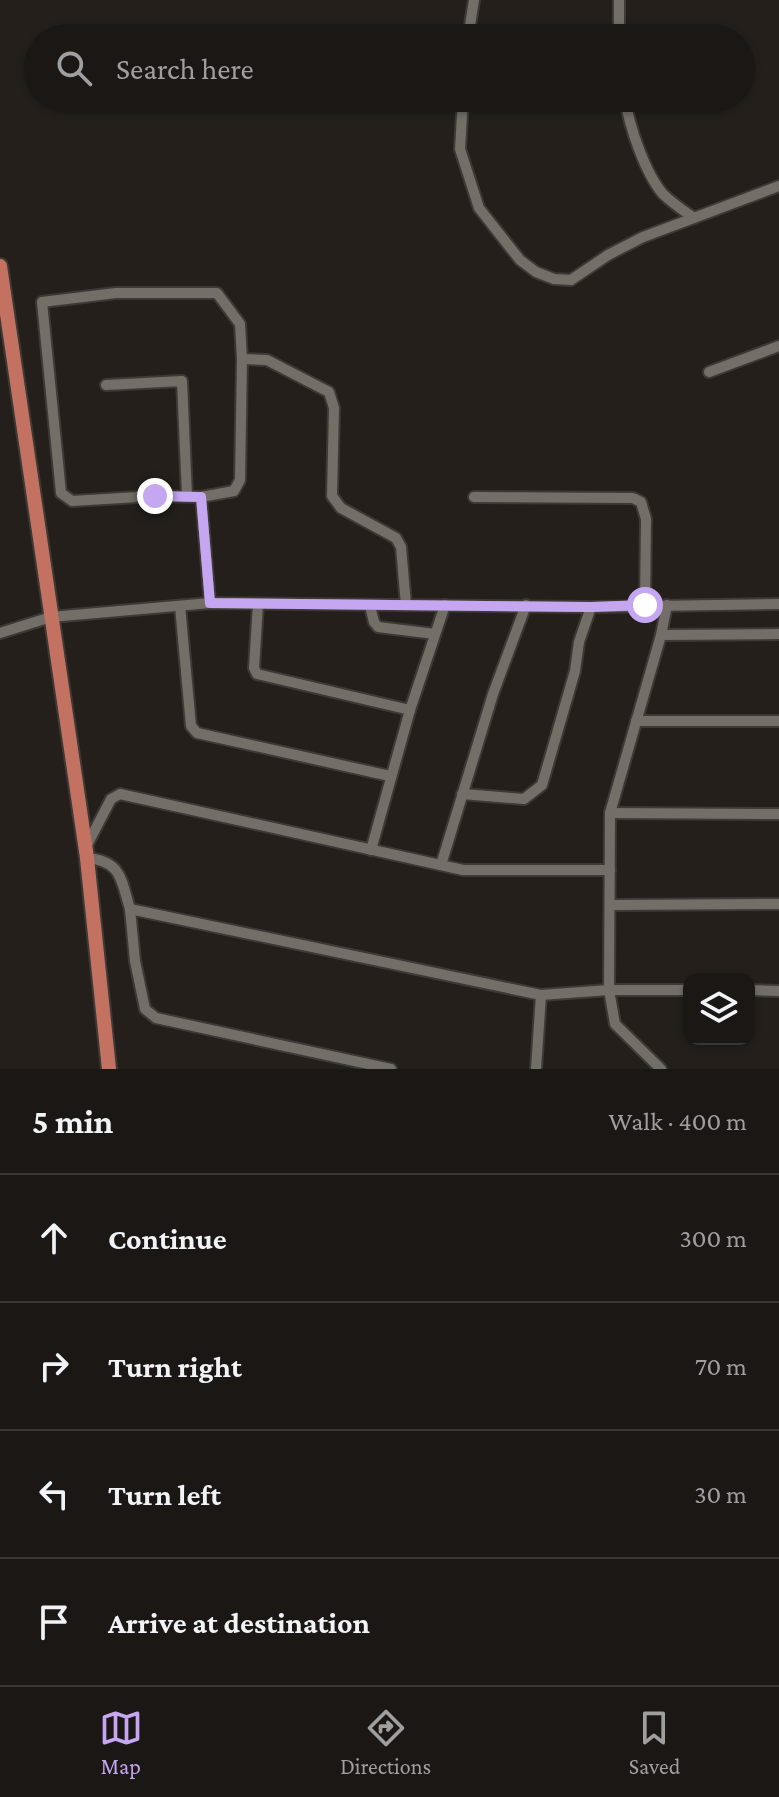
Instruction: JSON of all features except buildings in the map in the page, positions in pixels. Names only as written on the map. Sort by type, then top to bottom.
[{"type":"main road","points":[[0,266],[86,854],[109,1069]]},
{"type":"street","points":[[470,24],[474,0]]},
{"type":"street","points":[[619,0],[619,24]]},
{"type":"street","points":[[462,112],[460,149],[479,208],[520,260],[536,272],[554,279],[571,280],[608,255],[643,237],[779,186]]},
{"type":"street","points":[[627,112],[651,178],[665,196],[694,218]]},
{"type":"street","points":[[116,293],[217,293],[240,324],[242,359],[239,484],[230,493],[201,497],[155,496],[72,501],[64,497],[61,493],[42,302],[116,293]]},
{"type":"street","points":[[709,372],[779,346]]},
{"type":"street","points":[[242,359],[267,360],[329,392],[334,408],[332,496],[341,508],[396,538],[401,547],[406,605]]},
{"type":"street","points":[[106,385],[182,381],[187,496]]},
{"type":"street","points":[[201,497],[210,603]]},
{"type":"street","points":[[474,497],[633,498],[641,502],[646,519],[645,605]]},
{"type":"street","points":[[0,633],[51,617],[210,603],[591,607],[779,604]]},
{"type":"street","points":[[258,604],[254,668],[257,674],[410,710]]},
{"type":"street","points":[[371,850],[390,776],[445,605]]},
{"type":"street","points":[[441,865],[493,694],[526,605]]},
{"type":"street","points":[[661,1069],[615,1024],[609,990],[610,813],[667,605]]},
{"type":"street","points":[[180,606],[191,726],[197,733],[390,776]]},
{"type":"street","points":[[370,606],[378,627],[435,634]]},
{"type":"street","points":[[462,794],[524,799],[542,785],[591,607]]},
{"type":"street","points":[[661,635],[779,634]]},
{"type":"street","points":[[636,721],[779,721]]},
{"type":"street","points":[[391,1069],[156,1018],[145,1009],[135,961],[130,909],[117,870],[104,860],[86,854],[111,799],[120,794],[463,870],[610,870]]},
{"type":"street","points":[[610,813],[779,814]]},
{"type":"street","points":[[611,905],[779,904]]},
{"type":"street","points":[[130,909],[541,995],[609,990],[683,990]]},
{"type":"street","points":[[755,990],[779,991]]},
{"type":"street","points":[[536,1069],[541,995]]},
{"type":"route","points":[[155,496],[201,497],[210,603],[645,605]]}]
